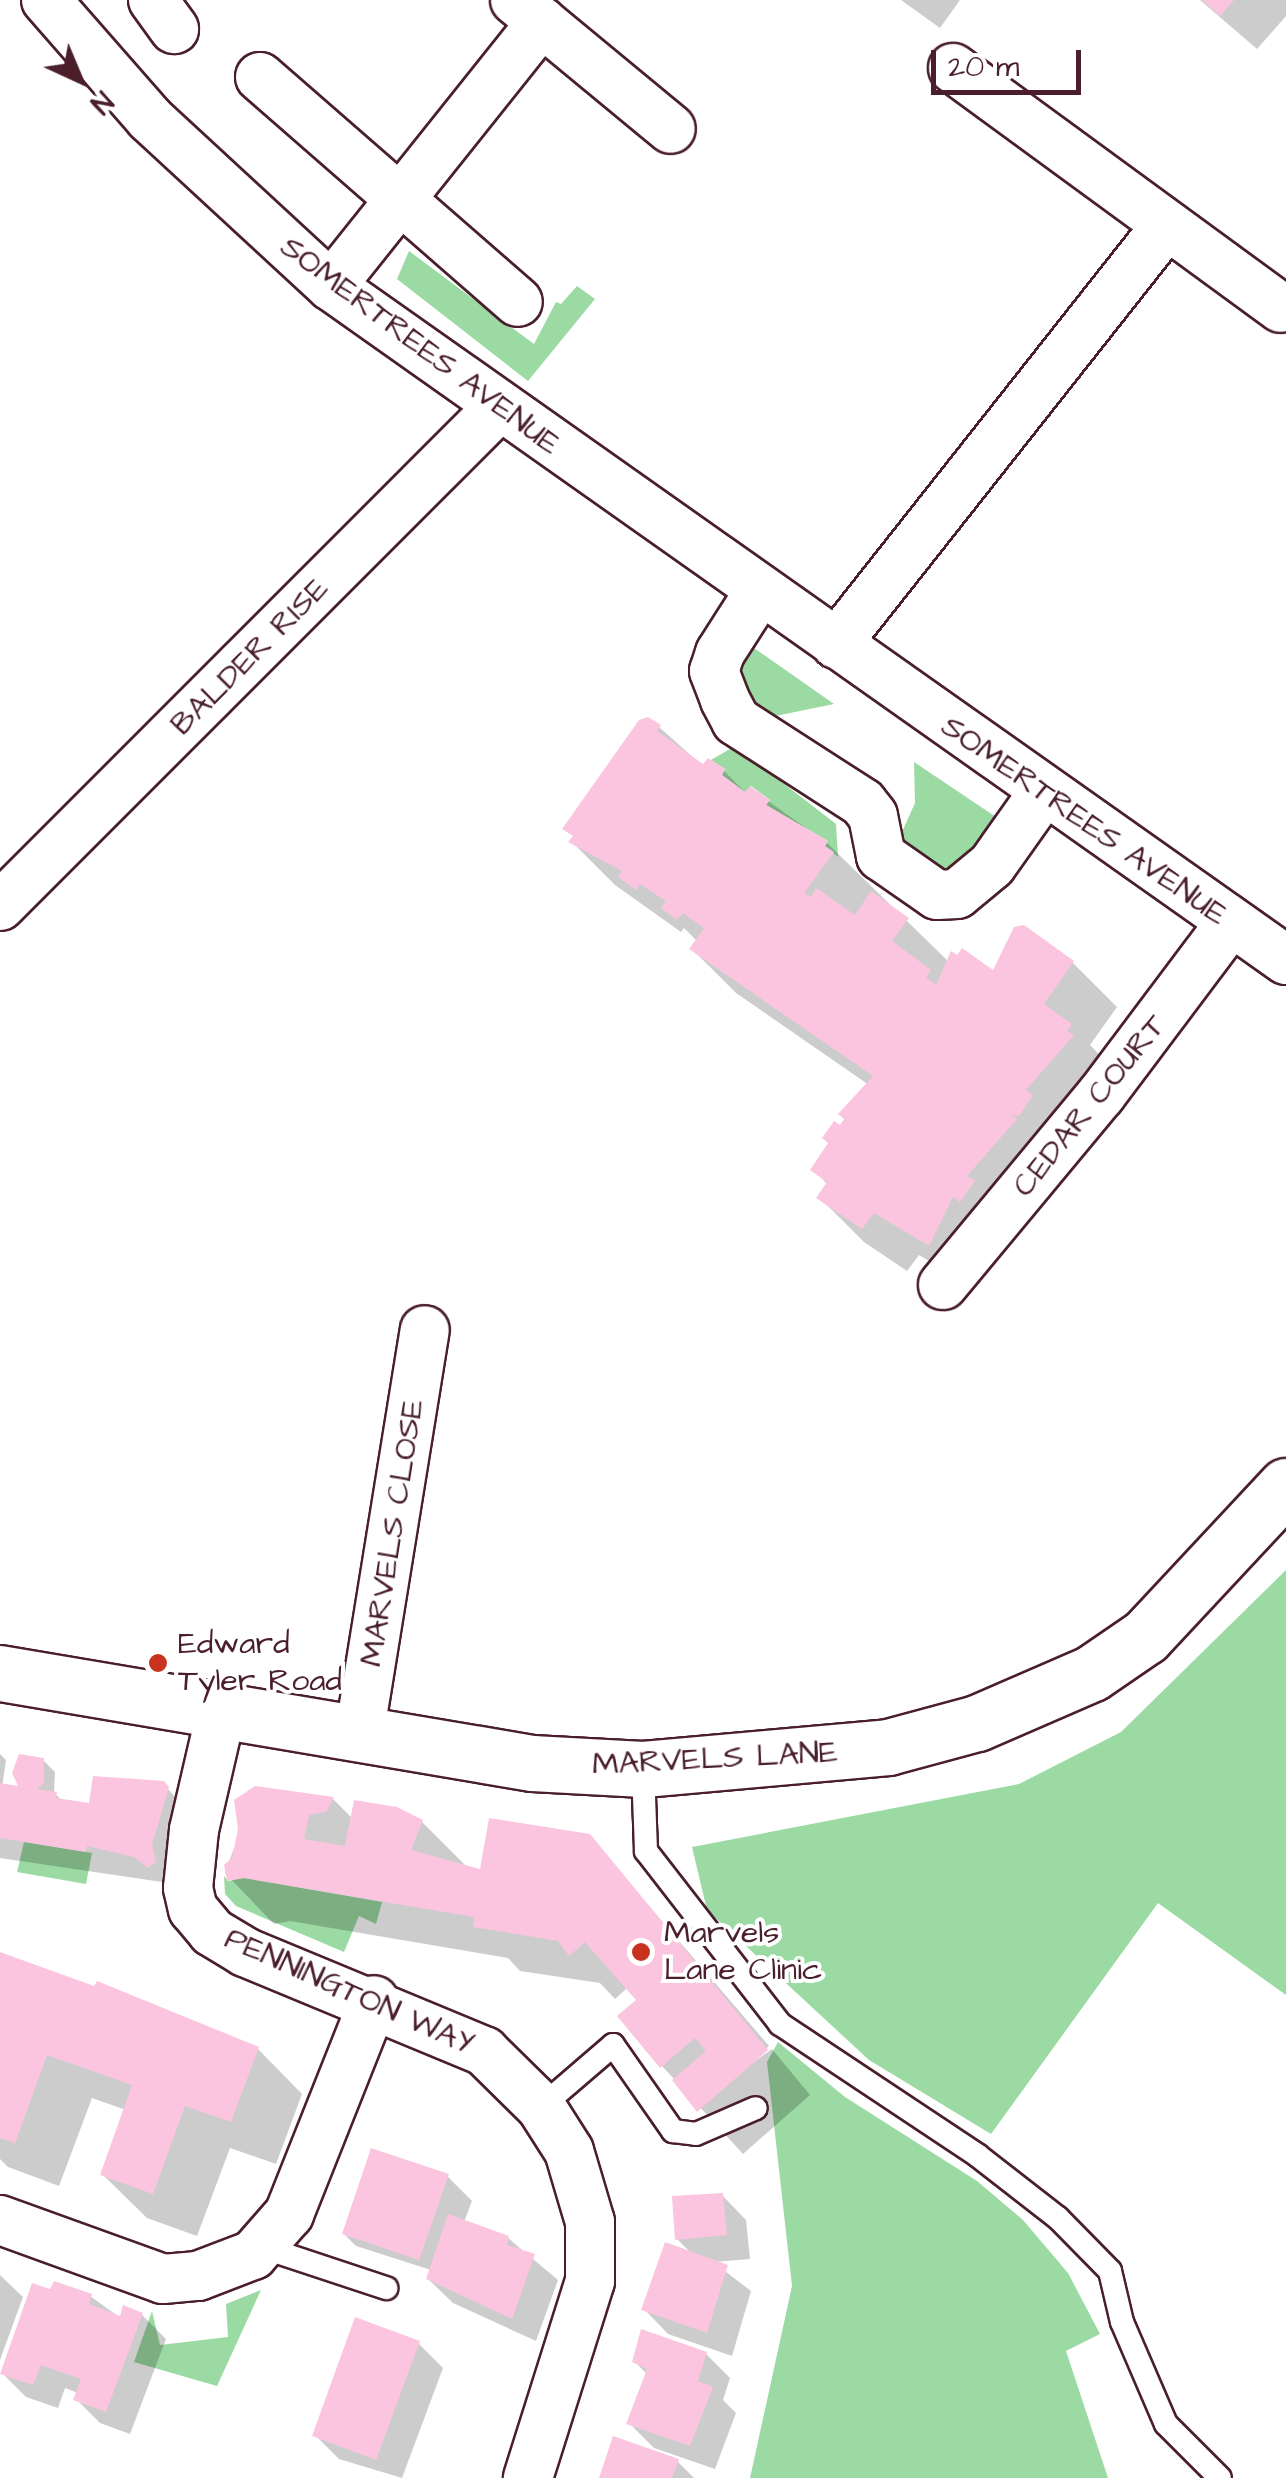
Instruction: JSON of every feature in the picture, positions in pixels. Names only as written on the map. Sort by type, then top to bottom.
[{"type":"street","name":"SOMERTREES AVENUE","points":[[46,0],[150,119],[331,286],[1043,793],[1286,960]]},
{"type":"street","points":[[331,286],[403,201],[528,11],[671,129]]},
{"type":"street","points":[[953,68],[1284,309]]},
{"type":"street","points":[[260,77],[518,302]]},
{"type":"street","points":[[836,644],[1166,226]]},
{"type":"street","name":"BALDER RISE","points":[[0,906],[500,407]]},
{"type":"street","points":[[759,592],[720,653],[714,671],[725,700],[736,721],[863,803],[873,816],[881,856],[937,894],[957,894],[992,865],[1043,793]]},
{"type":"street","name":"CEDAR COURT","points":[[944,1285],[1102,1095],[1231,922]]},
{"type":"street","name":"MARVELS CLOSE","points":[[359,1736],[426,1330]]},
{"type":"street","name":"MARVELS LANE","points":[[0,1674],[532,1763],[643,1769],[888,1747],[1050,1694],[1146,1636],[1286,1486]]},
{"type":"street","name":"PENNINGTON WAY","points":[[221,1713],[194,1830],[188,1888],[193,1909],[212,1932],[245,1952],[374,2000],[484,2051],[542,2107],[582,2184],[592,2260],[578,2327],[528,2478]]},
{"type":"street","points":[[0,2220],[163,2279],[198,2276],[262,2246],[289,2214],[374,2000]]},
{"type":"lane","points":[[643,1769],[646,1851],[768,2010],[978,2155],[1058,2218],[1110,2271],[1122,2322],[1166,2424],[1220,2478]]},
{"type":"lane","points":[[542,2107],[613,2045],[673,2131],[696,2134],[756,2108]]},
{"type":"lane","points":[[262,2246],[386,2288]]},
{"type":"green space","points":[[409,251],[534,344],[556,302],[561,304],[577,286],[595,299],[528,381],[397,279]]},
{"type":"green space","points":[[744,641],[834,704],[761,719],[742,702],[738,659]]},
{"type":"green space","points":[[735,746],[836,824],[838,857],[825,846],[828,841],[766,805],[770,800],[751,786],[745,792],[722,775],[725,769],[711,760]]},
{"type":"green space","points":[[914,762],[996,817],[952,877],[897,843],[915,803]]},
{"type":"green space","points":[[1286,1570],[1286,1995],[1158,1903],[991,2134],[869,2060],[707,1910],[692,1847],[1019,1784],[1121,1732]]},
{"type":"green space","points":[[24,1842],[92,1853],[86,1884],[17,1872]]},
{"type":"green space","points":[[224,1876],[228,1881],[244,1878],[382,1902],[376,1924],[359,1916],[344,1952],[236,1906],[225,1894]]},
{"type":"green space","points":[[778,2042],[845,2097],[977,2181],[1023,2220],[1068,2273],[1100,2334],[1066,2351],[1108,2478],[750,2478],[792,2286],[767,2062]]},
{"type":"green space","points":[[261,2290],[217,2386],[134,2362],[152,2311],[160,2345],[228,2337],[226,2304]]},
{"type":"building","points":[[1202,0],[1234,0],[1220,16]]},
{"type":"building","points":[[648,717],[661,725],[657,731],[703,764],[708,758],[725,769],[722,775],[745,792],[750,786],[770,800],[766,805],[828,841],[825,846],[834,852],[804,893],[811,897],[816,888],[855,915],[871,891],[909,918],[892,941],[931,970],[926,977],[936,985],[951,951],[957,955],[962,948],[993,970],[1014,927],[1024,925],[1074,961],[1044,1004],[1072,1024],[1067,1031],[1074,1035],[1026,1090],[1033,1095],[1019,1116],[1010,1114],[1017,1119],[967,1176],[975,1181],[960,1202],[953,1197],[929,1246],[874,1213],[862,1229],[816,1198],[827,1182],[810,1170],[828,1143],[822,1138],[834,1121],[840,1125],[844,1119],[838,1114],[873,1076],[689,949],[704,928],[683,913],[677,920],[661,908],[666,901],[640,884],[636,890],[618,877],[622,871],[568,842],[573,836],[562,829],[639,720]]},
{"type":"building","points":[[19,1754],[44,1758],[44,1783],[37,1789],[57,1792],[56,1798],[89,1803],[93,1776],[164,1781],[169,1787],[152,1845],[156,1862],[148,1868],[134,1857],[87,1846],[86,1852],[0,1838],[0,1783],[18,1786],[12,1773]]},
{"type":"building","name":"Marvels Lane Clinic","points":[[255,1786],[334,1797],[326,1812],[309,1815],[304,1839],[345,1846],[354,1800],[397,1807],[423,1820],[411,1850],[480,1869],[489,1818],[590,1834],[768,2050],[697,2112],[672,2080],[706,2051],[695,2038],[660,2068],[617,2016],[636,2000],[585,1942],[569,1956],[558,1941],[473,1927],[474,1917],[244,1878],[227,1881],[224,1865],[232,1858],[238,1829],[234,1800]]},
{"type":"building","points":[[0,1952],[94,1986],[97,1981],[259,2047],[231,2122],[185,2106],[153,2194],[100,2175],[132,2085],[47,2055],[15,2143],[0,2138]]},
{"type":"building","points":[[371,2148],[449,2174],[419,2260],[342,2234]]},
{"type":"building","points":[[723,2193],[727,2235],[675,2240],[672,2196]]},
{"type":"building","points":[[448,2214],[509,2236],[507,2245],[535,2254],[512,2319],[426,2279]]},
{"type":"building","points":[[665,2242],[728,2265],[707,2333],[641,2310]]},
{"type":"building","points":[[54,2281],[92,2294],[89,2304],[120,2316],[123,2305],[143,2313],[106,2412],[73,2400],[81,2379],[41,2365],[33,2385],[0,2374],[32,2283],[50,2289]]},
{"type":"building","points":[[355,2317],[420,2341],[376,2460],[312,2436]]},
{"type":"building","points":[[641,2329],[707,2352],[698,2381],[713,2387],[690,2446],[626,2424],[647,2369],[632,2362]]},
{"type":"building","points":[[613,2436],[679,2459],[672,2478],[599,2478]]},
{"type":"place","name":"Edward Tyler Road","points":[[158,1663]]},
{"type":"place","name":"Marvels Lane Clinic","points":[[641,1952]]}]
